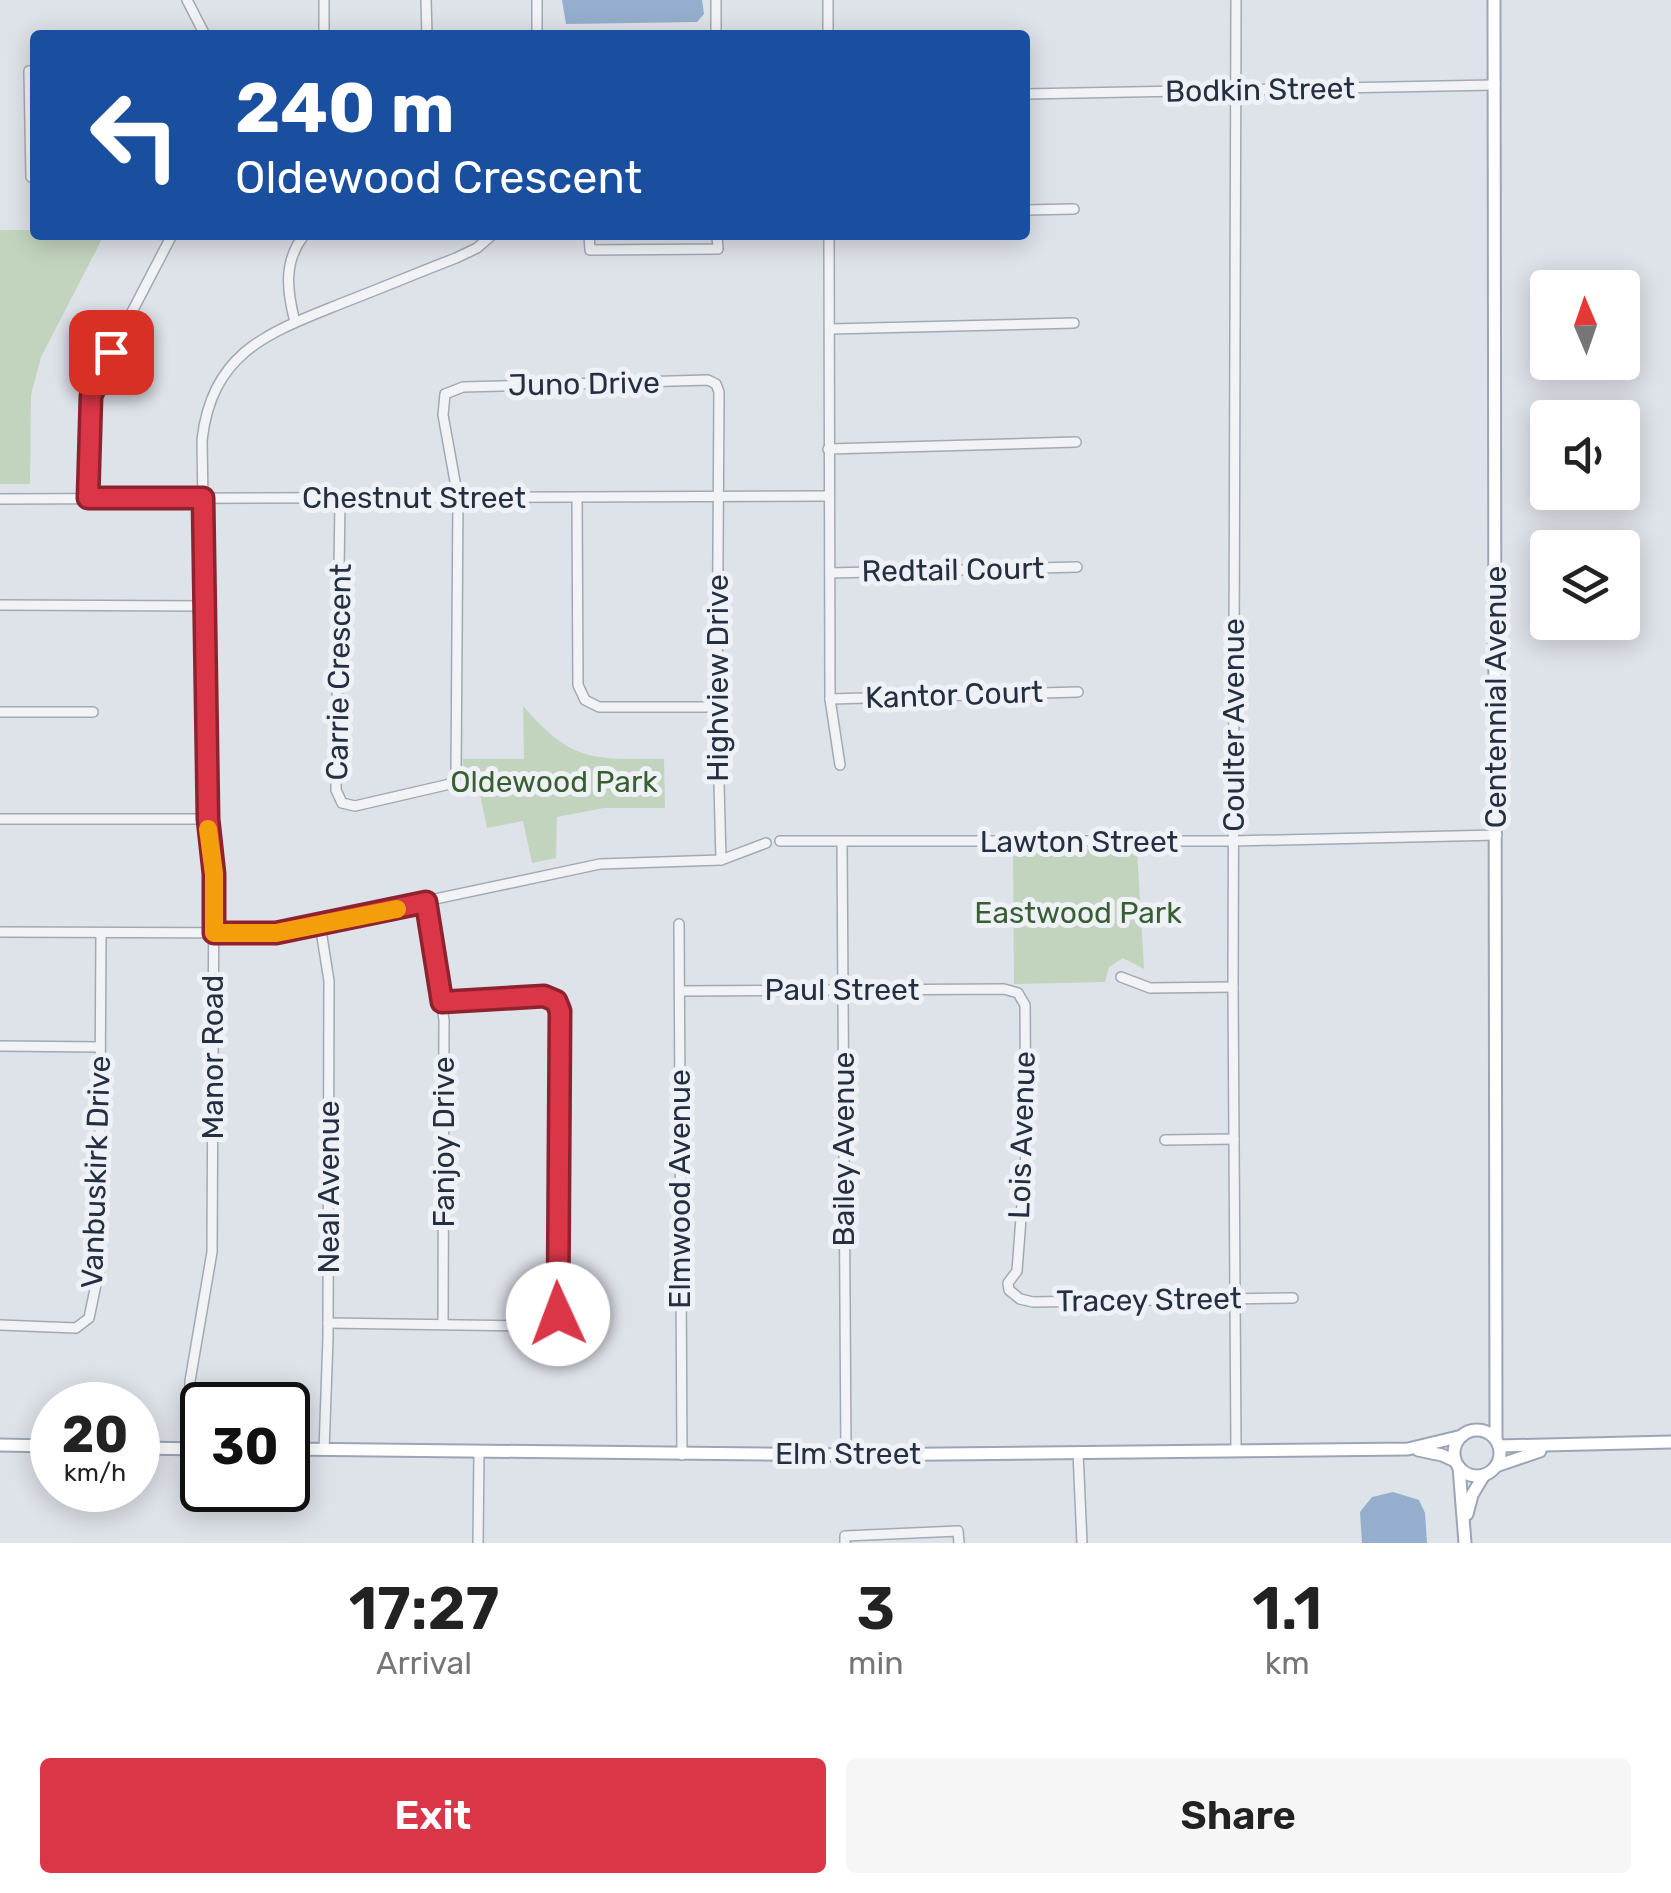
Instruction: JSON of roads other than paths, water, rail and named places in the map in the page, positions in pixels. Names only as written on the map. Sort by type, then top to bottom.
[{"type":"main road","name":"Centennial Avenue","points":[[1494,0],[1497,1442]]},
{"type":"main road","points":[[1408,1449],[1476,1430],[1496,1394]]},
{"type":"main road","points":[[1476,1430],[1497,1442],[1671,1442]]},
{"type":"main road","points":[[1462,1436],[1454,1449],[1465,1543]]},
{"type":"main road","points":[[1496,1467],[1497,1442]]},
{"type":"main road","points":[[1465,1522],[1472,1494],[1484,1475],[1496,1467],[1536,1451],[1584,1443]]},
{"type":"main road","points":[[0,1446],[30,1446]]},
{"type":"main road","points":[[1408,1449],[1442,1454],[1469,1474],[1484,1475]]},
{"type":"main road","name":"Elm Street","points":[[310,1450],[846,1455],[1408,1449]]},
{"type":"street","points":[[187,0],[202,30]]},
{"type":"street","points":[[324,0],[324,30]]},
{"type":"street","points":[[426,0],[427,30]]},
{"type":"street","points":[[537,0],[537,30]]},
{"type":"street","points":[[716,0],[716,30]]},
{"type":"street","points":[[828,0],[828,30]]},
{"type":"street","name":"Coulter Avenue","points":[[1236,0],[1236,1450]]},
{"type":"street","points":[[30,72],[30,124]]},
{"type":"street","name":"Bodkin Street","points":[[1030,94],[1494,85]]},
{"type":"street","points":[[1030,210],[1074,209]]},
{"type":"street","points":[[88,498],[88,416],[96,381],[169,240]]},
{"type":"street","points":[[296,322],[288,293],[288,271],[300,240]]},
{"type":"street","name":"Manor Road","points":[[190,1382],[212,1252],[214,874],[208,819],[203,606],[204,422],[215,390],[232,363],[254,342],[456,258],[486,240]]},
{"type":"street","points":[[590,240],[590,250],[608,250],[718,249],[718,240]]},
{"type":"street","points":[[830,240],[830,699],[840,765]]},
{"type":"street","points":[[830,329],[1074,323]]},
{"type":"street","name":"Juno Drive","points":[[458,498],[443,404],[446,394],[454,388],[708,380],[719,389],[718,496]]},
{"type":"street","points":[[828,449],[1076,442]]},
{"type":"street","name":"Highview Drive","points":[[718,496],[720,860]]},
{"type":"street","name":"Chestnut Street","points":[[0,498],[828,496]]},
{"type":"street","name":"Carrie Crescent","points":[[340,499],[336,790],[342,802],[355,806],[450,784],[456,776],[458,498]]},
{"type":"street","points":[[577,498],[578,686],[585,700],[599,707],[717,707]]},
{"type":"street","name":"Redtail Court","points":[[830,573],[1076,567]]},
{"type":"street","points":[[0,605],[203,606]]},
{"type":"street","name":"Kantor Court","points":[[830,699],[1078,692]]},
{"type":"street","points":[[0,712],[93,712]]},
{"type":"street","points":[[0,820],[208,819]]},
{"type":"street","name":"Lawton Street","points":[[780,841],[1234,841],[1497,834]]},
{"type":"street","points":[[0,932],[276,933],[600,864],[720,860],[766,843]]},
{"type":"street","name":"Bailey Avenue","points":[[842,843],[846,1455]]},
{"type":"street","name":"Fanjoy Drive","points":[[426,902],[442,1002],[443,1323]]},
{"type":"street","name":"Neal Avenue","points":[[320,924],[329,981],[324,1450]]},
{"type":"street","name":"Elmwood Avenue","points":[[679,924],[682,1455]]},
{"type":"street","name":"Vanbuskirk Drive","points":[[0,1325],[76,1328],[89,1318],[99,1270],[101,933]]},
{"type":"street","points":[[1122,977],[1150,988],[1233,987]]},
{"type":"street","name":"Paul Street","points":[[680,991],[1004,989]]},
{"type":"street","name":"Lois Avenue","points":[[1004,989],[1018,993],[1025,1005],[1026,1152],[1017,1271],[1008,1283],[1009,1290]]},
{"type":"street","points":[[328,1323],[443,1323],[543,1330],[557,1320],[560,1011],[556,1001],[544,996],[442,1002]]},
{"type":"street","points":[[0,1046],[100,1047]]},
{"type":"street","points":[[1165,1140],[1234,1139]]},
{"type":"street","name":"Tracey Street","points":[[1009,1290],[1033,1302],[1293,1298]]},
{"type":"street","points":[[1078,1452],[1082,1543]]},
{"type":"street","points":[[478,1543],[480,1454]]},
{"type":"street","points":[[845,1543],[845,1536],[958,1531],[958,1543]]},
{"type":"water","points":[[562,0],[702,0],[704,14],[697,22],[566,24]]},
{"type":"water","points":[[1393,1492],[1419,1500],[1425,1513],[1427,1543],[1362,1543],[1360,1512],[1372,1497]]},
{"type":"park label","name":"Oldewood Park","points":[[554,782]]},
{"type":"park label","name":"Eastwood Park","points":[[1078,913]]}]
